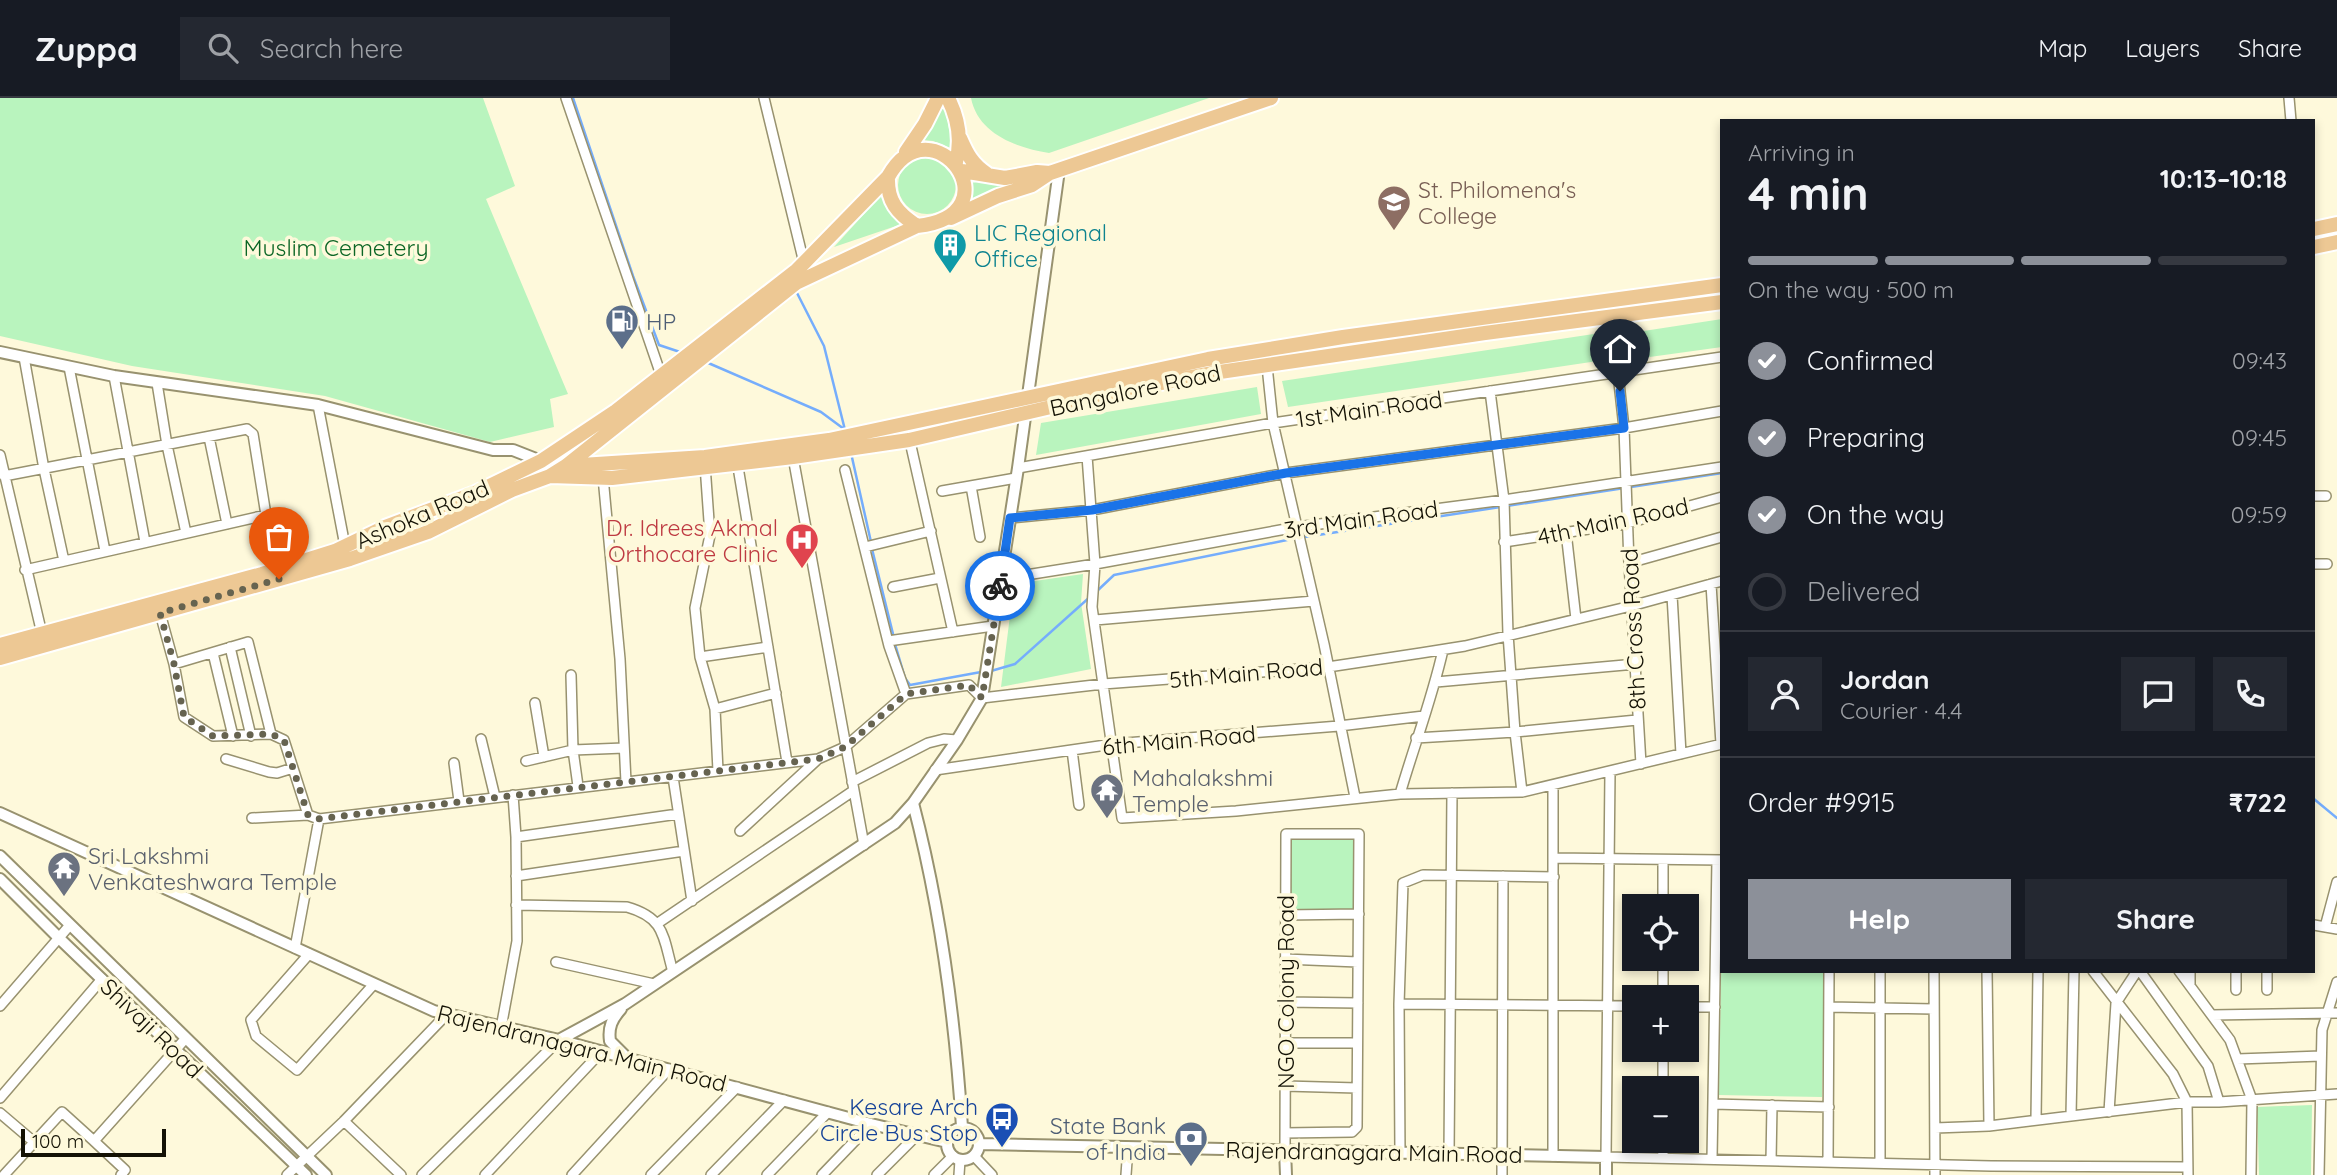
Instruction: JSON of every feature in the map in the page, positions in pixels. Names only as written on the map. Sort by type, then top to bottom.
[{"type":"main road","points":[[791,281],[804,263],[888,177],[897,160],[906,152],[925,124],[938,98]]},
{"type":"main road","points":[[948,98],[969,158],[975,166],[991,177]]},
{"type":"main road","points":[[791,281],[917,226],[940,222],[998,196],[1041,181],[1055,172],[1272,98]]},
{"type":"main road","points":[[940,222],[959,206],[964,193],[959,166],[960,137]]},
{"type":"main road","points":[[906,152],[919,147],[933,148],[946,152],[959,166],[991,177],[1055,172]]},
{"type":"main road","points":[[888,177],[888,190],[894,208],[917,226]]},
{"type":"main road","points":[[2315,229],[2337,224]]},
{"type":"main road","points":[[2315,247],[2337,242]]},
{"type":"main road","name":"Ashoka Road","points":[[0,645],[262,573],[345,546],[385,527],[473,494],[541,461],[616,411],[662,375],[693,357],[791,281]]},
{"type":"main road","name":"Bangalore Road","points":[[550,476],[603,477],[861,440],[909,440],[1124,390],[1611,309],[1720,285]]},
{"type":"main road","name":"Bangalore Road","points":[[861,440],[906,424],[1028,396],[1208,359],[1343,337],[1611,309],[1720,302]]},
{"type":"main road","name":"Bangalore Road","points":[[0,657],[350,559],[428,532],[512,490],[550,476],[566,466],[693,357]]},
{"type":"main road","name":"Bangalore Road","points":[[736,457],[793,457],[831,445]]},
{"type":"main road","name":"Bangalore Road","points":[[566,466],[705,462]]},
{"type":"street","points":[[566,98],[662,375]]},
{"type":"street","points":[[764,98],[804,263]]},
{"type":"street","points":[[2289,98],[2291,119]]},
{"type":"street","points":[[422,1175],[559,1040],[625,1004],[895,823],[913,803],[957,740],[982,698],[1026,413],[1055,172]]},
{"type":"street","points":[[1611,309],[1619,372],[1627,481]]},
{"type":"street","points":[[0,352],[114,376],[318,405],[493,450],[513,450],[541,461]]},
{"type":"street","points":[[24,357],[64,561]]},
{"type":"street","name":"1st Main Road","points":[[942,491],[1087,456],[1273,423],[1720,357]]},
{"type":"street","points":[[1267,366],[1273,423],[1355,797]]},
{"type":"street","points":[[69,367],[106,551]]},
{"type":"street","points":[[114,376],[145,542]]},
{"type":"street","points":[[157,383],[186,533]]},
{"type":"street","points":[[1490,391],[1504,500],[1508,634],[1522,792]]},
{"type":"street","points":[[318,405],[345,546]]},
{"type":"street","points":[[1010,518],[1091,510],[1286,473],[1624,428],[1720,411]]},
{"type":"street","points":[[906,424],[953,632]]},
{"type":"street","points":[[4,476],[247,429],[253,434],[266,515],[25,570]]},
{"type":"street","points":[[209,437],[227,524]]},
{"type":"street","points":[[0,455],[42,634]]},
{"type":"street","points":[[1087,456],[1095,564],[1092,607],[1122,818],[1236,811],[1401,794],[1522,792],[1720,744]]},
{"type":"street","points":[[736,457],[787,762]]},
{"type":"street","points":[[793,457],[864,845]]},
{"type":"street","points":[[705,462],[710,535],[695,608],[700,657],[715,709],[719,771]]},
{"type":"street","name":"3rd Main Road","points":[[1001,579],[1297,527],[1504,500],[1720,467]]},
{"type":"street","points":[[845,470],[888,641],[906,694]]},
{"type":"street","points":[[603,477],[620,659],[626,782]]},
{"type":"street","name":"8th Cross Road","points":[[1627,481],[1631,606],[1641,764]]},
{"type":"street","points":[[971,486],[980,537]]},
{"type":"street","points":[[2315,496],[2326,496]]},
{"type":"street","name":"4th Main Road","points":[[1504,542],[1628,523],[1720,499]]},
{"type":"street","points":[[864,547],[932,531]]},
{"type":"street","points":[[1566,532],[1576,619]]},
{"type":"street","points":[[1629,563],[1720,538]]},
{"type":"street","points":[[2315,564],[2327,564]]},
{"type":"street","points":[[893,587],[940,578]]},
{"type":"street","points":[[1508,634],[1631,606],[1720,582]]},
{"type":"street","points":[[1711,584],[1720,715]]},
{"type":"street","points":[[1672,595],[1681,754]]},
{"type":"street","points":[[1095,620],[1314,601]]},
{"type":"street","points":[[160,613],[174,664],[184,717],[213,736],[271,734],[284,740],[308,815]]},
{"type":"street","points":[[888,641],[993,626]]},
{"type":"street","name":"5th Main Road","points":[[982,698],[1103,684],[1328,667],[1443,650],[1508,634]]},
{"type":"street","points":[[174,664],[248,642],[271,734]]},
{"type":"street","points":[[230,647],[251,736]]},
{"type":"street","points":[[700,657],[768,647]]},
{"type":"street","points":[[1401,794],[1416,738],[1436,682],[1443,650]]},
{"type":"street","points":[[213,653],[233,736]]},
{"type":"street","points":[[1436,682],[1636,664]]},
{"type":"street","points":[[571,675],[573,750],[578,786]]},
{"type":"street","points":[[252,818],[308,815],[318,819],[818,759],[845,747],[906,694],[969,685],[982,698]]},
{"type":"street","points":[[715,709],[776,693]]},
{"type":"street","points":[[535,703],[544,757]]},
{"type":"street","name":"6th Main Road","points":[[936,770],[1113,744],[1340,726],[1424,716]]},
{"type":"street","points":[[1416,738],[1637,720]]},
{"type":"street","points":[[481,739],[495,797]]},
{"type":"street","points":[[658,923],[852,787],[928,743],[944,739],[957,740]]},
{"type":"street","points":[[526,761],[573,750],[624,748]]},
{"type":"street","points":[[1072,750],[1079,805]]},
{"type":"street","points":[[226,759],[276,773],[293,768]]},
{"type":"street","points":[[740,831],[818,759]]},
{"type":"street","points":[[454,763],[459,802]]},
{"type":"street","points":[[1606,1175],[1610,772]]},
{"type":"street","points":[[673,777],[692,901]]},
{"type":"street","points":[[1553,785],[1553,1156]]},
{"type":"street","points":[[1449,1154],[1452,793]]},
{"type":"street","points":[[501,1028],[517,941],[513,795]]},
{"type":"street","points":[[913,803],[926,852],[946,961],[962,1127]]},
{"type":"street","name":"Rajendranagara Main Road","points":[[0,813],[446,1015],[603,1051],[947,1142]]},
{"type":"street","points":[[516,837],[678,814]]},
{"type":"street","points":[[295,948],[318,819]]},
{"type":"street","name":"NGO Colony Road","points":[[1285,1150],[1286,834],[1359,834],[1359,914]]},
{"type":"street","points":[[516,877],[684,851]]},
{"type":"street","points":[[0,856],[327,1175]]},
{"type":"street","points":[[1553,858],[1720,860],[1712,1159]]},
{"type":"street","points":[[1663,860],[1663,894]]},
{"type":"street","points":[[1400,1153],[1399,1004],[1403,883],[1423,875],[1553,877]]},
{"type":"street","points":[[1502,1175],[1503,877]]},
{"type":"street","name":"Shivaji Road","points":[[0,879],[306,1175]]},
{"type":"street","points":[[2325,927],[2337,882]]},
{"type":"street","points":[[516,905],[627,907],[643,911],[658,923],[673,972]]},
{"type":"street","points":[[1285,1133],[1354,1131],[1357,1127],[1359,914],[1286,915]]},
{"type":"street","points":[[0,1006],[70,925]]},
{"type":"street","points":[[2315,925],[2337,929]]},
{"type":"street","points":[[309,954],[250,1020],[256,1036],[297,1070],[374,984]]},
{"type":"street","points":[[1285,959],[1358,961]]},
{"type":"street","points":[[556,962],[654,984]]},
{"type":"street","points":[[1828,1162],[1829,973]]},
{"type":"street","points":[[1880,1163],[1881,973]]},
{"type":"street","points":[[1934,973],[1935,1170]]},
{"type":"street","points":[[1987,973],[1989,1126]]},
{"type":"street","points":[[2036,1121],[2038,973]]},
{"type":"street","points":[[2071,1116],[2074,973]]},
{"type":"street","points":[[2094,973],[2173,1074],[2186,1101],[2188,1171]]},
{"type":"street","points":[[2109,1112],[2116,1003],[2138,973]]},
{"type":"street","points":[[2140,973],[2208,1066],[2219,1102]]},
{"type":"street","points":[[2180,973],[2230,1040],[2252,1100],[2251,1175]]},
{"type":"street","points":[[2190,973],[2190,986]]},
{"type":"street","points":[[2236,973],[2236,990]]},
{"type":"street","points":[[2267,973],[2267,990]]},
{"type":"street","points":[[0,1098],[102,979]]},
{"type":"street","points":[[2319,1175],[2322,1030],[2332,1013],[2337,982]]},
{"type":"street","points":[[1285,1002],[1358,1003]]},
{"type":"street","points":[[625,1004],[612,1019],[609,1030],[610,1041],[628,1058]]},
{"type":"street","points":[[1399,1004],[1622,1006]]},
{"type":"street","points":[[1699,1007],[1715,1007]]},
{"type":"street","points":[[1829,1007],[1934,1009]]},
{"type":"street","points":[[2212,1015],[2332,1013]]},
{"type":"street","points":[[287,1175],[344,1121],[446,1015]]},
{"type":"street","points":[[94,1141],[186,1038]]},
{"type":"street","points":[[1285,1043],[1357,1043]]},
{"type":"street","points":[[485,1175],[603,1051]]},
{"type":"street","points":[[2237,1059],[2322,1056]]},
{"type":"street","points":[[572,1175],[669,1069]]},
{"type":"street","points":[[1285,1086],[1357,1088]]},
{"type":"street","points":[[651,1175],[737,1087]]},
{"type":"street","points":[[1935,1128],[2036,1121],[2186,1101],[2219,1102],[2337,1094]]},
{"type":"street","points":[[711,1175],[784,1100]]},
{"type":"street","points":[[1713,1104],[1829,1107]]},
{"type":"street","points":[[1771,1161],[1772,1105]]},
{"type":"street","points":[[4,1175],[62,1112],[125,1170],[121,1175]]},
{"type":"street","points":[[768,1175],[828,1112]]},
{"type":"street","points":[[0,1113],[34,1142]]},
{"type":"street","points":[[344,1121],[401,1175]]},
{"type":"street","points":[[822,1175],[871,1124]]},
{"type":"street","points":[[934,1175],[956,1158],[968,1160],[974,1156],[979,1138],[972,1130],[962,1127],[952,1132],[947,1142],[947,1147],[956,1158],[959,1175]]},
{"type":"street","points":[[877,1175],[917,1135]]},
{"type":"street","name":"Rajendranagara Main Road","points":[[979,1144],[1880,1163],[1935,1170],[2188,1171]]},
{"type":"street","points":[[1126,1175],[1128,1147]]},
{"type":"street","points":[[1285,1150],[1286,1175]]},
{"type":"street","points":[[1663,1153],[1663,1158]]},
{"type":"street","points":[[974,1156],[992,1175]]},
{"type":"green space","name":"Muslim Cemetery","points":[[0,98],[483,98],[515,186],[486,199],[568,394],[550,399],[554,427],[490,442],[325,396],[132,366],[0,336]]},
{"type":"green space","points":[[971,98],[1209,98],[1049,153],[1012,143],[990,130],[975,110]]},
{"type":"green space","points":[[944,103],[953,149],[933,141],[922,140],[936,121]]},
{"type":"green space","points":[[927,156],[938,158],[951,169],[956,185],[954,196],[943,209],[927,214],[916,212],[903,201],[898,185],[900,174],[911,161]]},
{"type":"green space","points":[[972,177],[987,184],[1003,185],[966,204],[971,195]]},
{"type":"green space","points":[[883,193],[890,210],[902,224],[834,247]]},
{"type":"green space","points":[[1720,319],[1720,347],[1628,360],[1624,334]]},
{"type":"green space","points":[[1607,332],[1611,359],[1288,407],[1282,381]]},
{"type":"green space","points":[[1257,387],[1261,414],[1036,455],[1041,423]]},
{"type":"green space","points":[[1083,574],[1081,603],[1091,669],[1001,687],[1014,584]]},
{"type":"green space","points":[[1353,838],[1353,909],[1291,909],[1290,840]]},
{"type":"green space","points":[[1721,973],[1824,973],[1822,1097],[1719,1095]]},
{"type":"green space","points":[[2312,1105],[2311,1175],[2259,1175],[2257,1107]]},
{"type":"waterway","points":[[573,98],[659,345],[680,352]]},
{"type":"waterway","points":[[795,289],[824,346],[845,430]]},
{"type":"waterway","points":[[706,362],[821,412],[844,429]]},
{"type":"waterway","points":[[851,453],[871,542]]},
{"type":"waterway","points":[[1096,592],[1114,575],[1292,539],[1720,473]]},
{"type":"waterway","points":[[872,549],[894,638]]},
{"type":"waterway","points":[[991,671],[1015,664],[1091,596]]},
{"type":"waterway","points":[[895,644],[905,678],[910,685],[981,672]]},
{"type":"waterway","points":[[2315,800],[2337,818]]},
{"type":"way so far","points":[[279,579],[160,613],[174,664],[184,717],[213,736],[271,734],[284,740],[308,815],[318,819],[818,759],[845,747],[906,694],[969,685],[982,698],[1000,586]]},
{"type":"place","name":"St. Philomena's College","points":[[1394,232]]},
{"type":"place","name":"LIC Regional Office","points":[[950,275]]},
{"type":"place","name":"HP","points":[[622,351]]},
{"type":"place","name":"Dr. Idrees Akmal Orthocare Clinic","points":[[802,570]]},
{"type":"place","name":"Mahalakshmi Temple","points":[[1107,820]]},
{"type":"place","name":"Sri Lakshmi Venkateshwara Temple","points":[[64,898]]},
{"type":"place","name":"Kesare Arch Circle Bus Stop","points":[[1002,1149]]},
{"type":"place","name":"State Bank of India","points":[[1191,1168]]},
{"type":"route","points":[[1000,586],[1010,518],[1092,510],[1286,473],[1624,428],[1620,391]]}]
